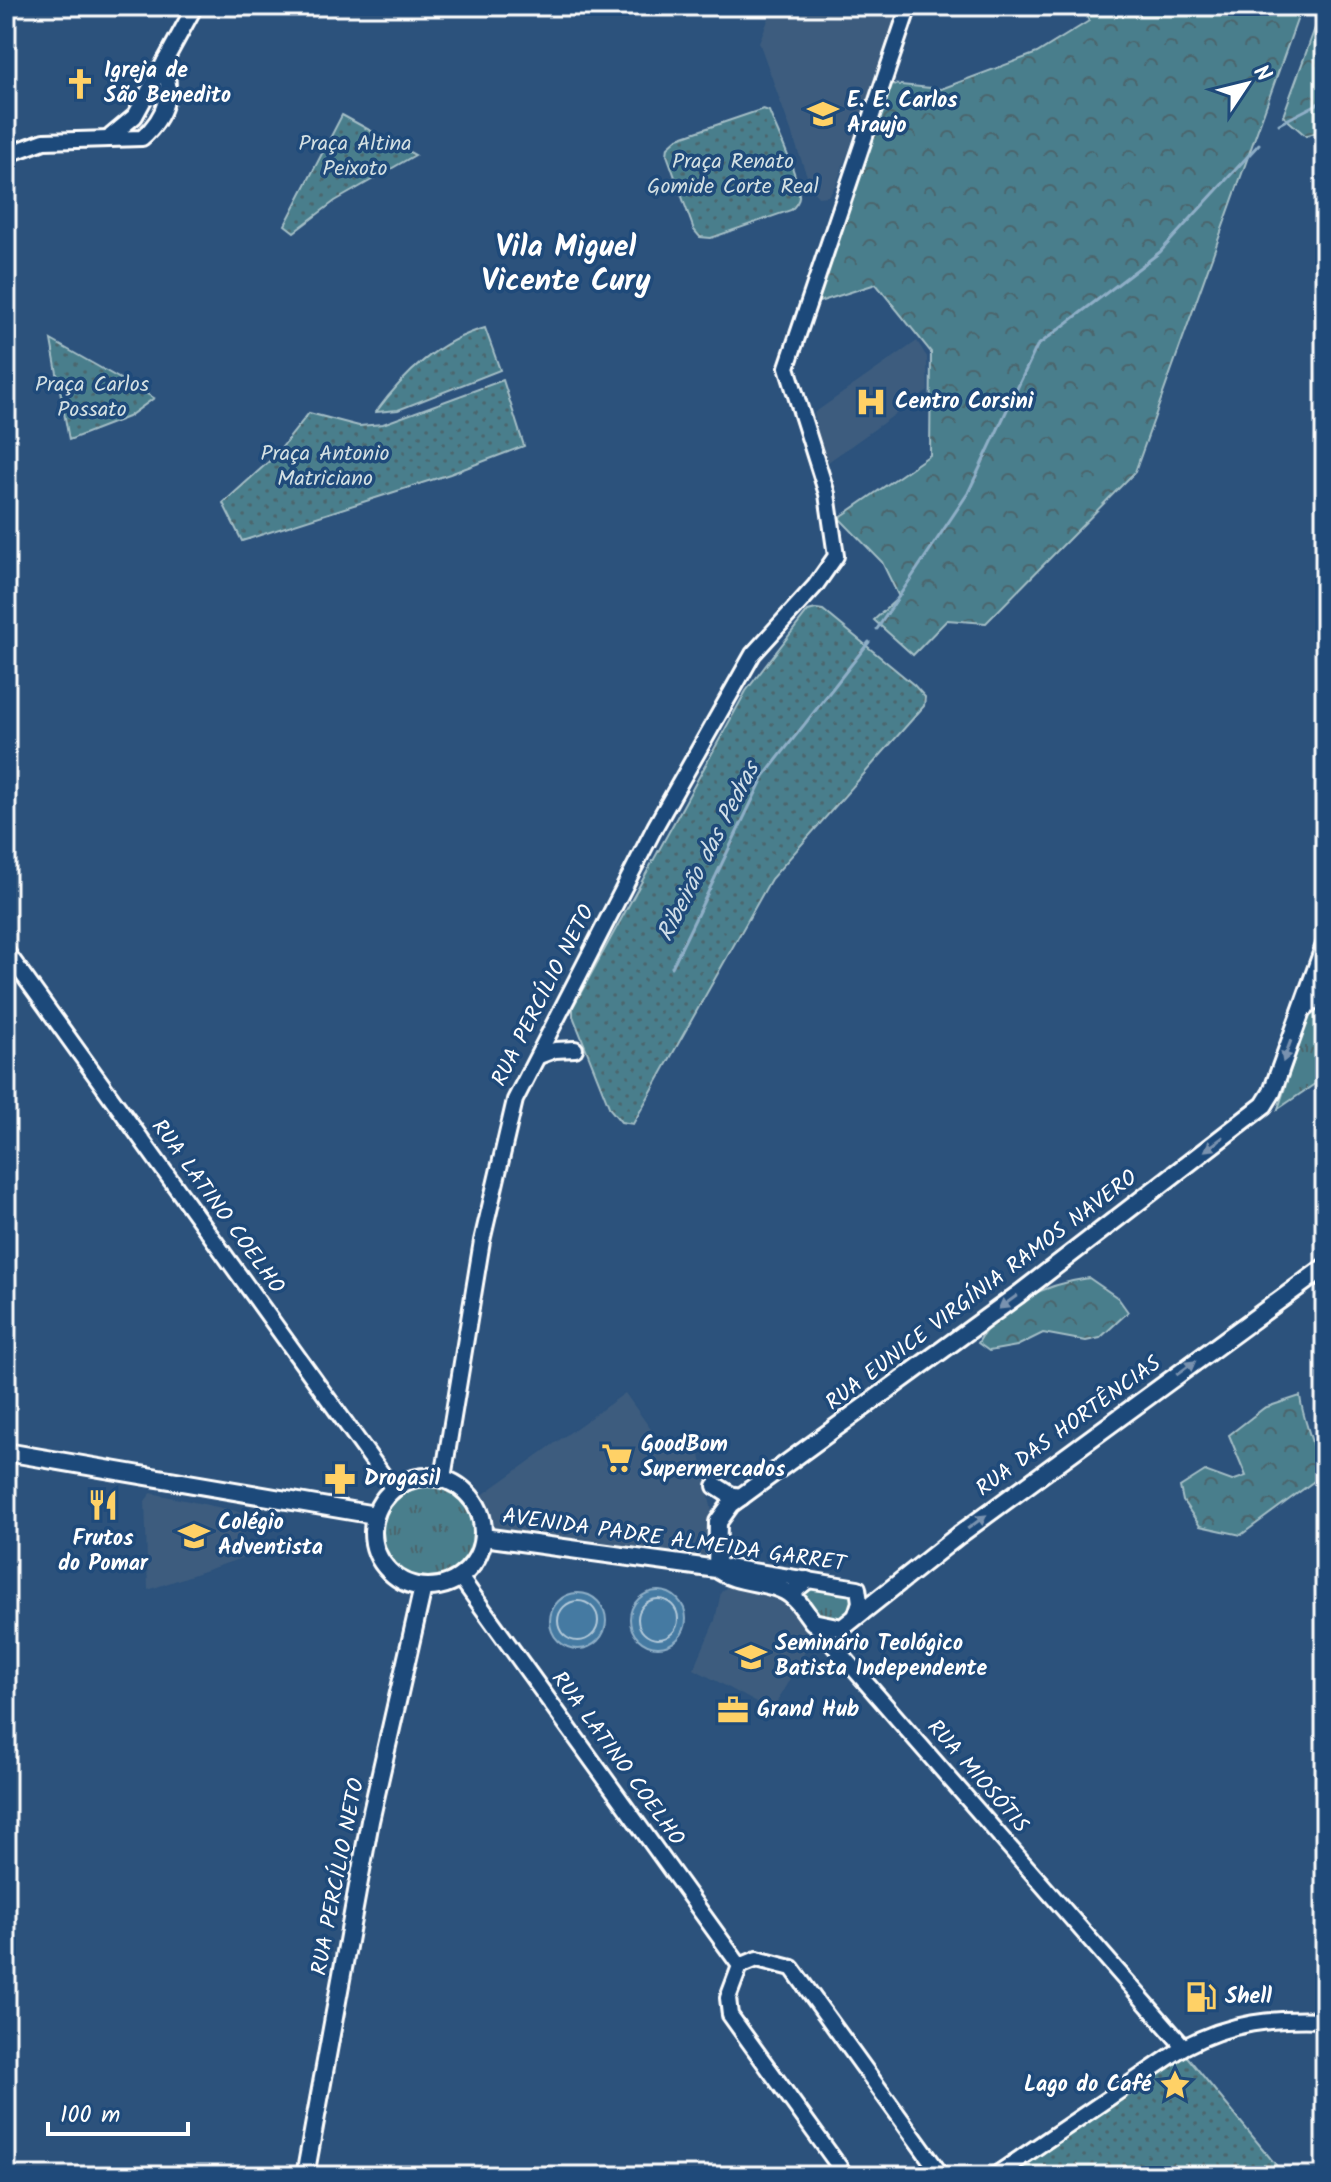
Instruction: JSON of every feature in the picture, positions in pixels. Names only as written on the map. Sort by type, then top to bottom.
[{"type":"main road","points":[[1302,1010],[1325,948]]},
{"type":"main road","points":[[1302,1010],[1325,991]]},
{"type":"main road","name":"RUA EUNICE VIRGÍNIA RAMOS NAVERO","points":[[717,1569],[718,1522],[741,1497],[1019,1294],[1251,1117],[1272,1092],[1302,1010]]},
{"type":"main road","name":"RUA DAS HORTÊNCIAS","points":[[848,1623],[959,1535],[1325,1267]]},
{"type":"main road","points":[[6,1452],[375,1515]]},
{"type":"main road","points":[[422,1476],[443,1478],[455,1483],[474,1500],[480,1512],[483,1537],[476,1560],[460,1577],[442,1586],[423,1587],[397,1577],[386,1568],[374,1543],[375,1515],[393,1489],[422,1476]]},
{"type":"main road","points":[[716,1486],[730,1495],[741,1497]]},
{"type":"main road","name":"AVENIDA PADRE ALMEIDA GARRET","points":[[483,1537],[717,1569]]},
{"type":"main road","points":[[717,1569],[730,1579],[781,1589],[793,1597],[796,1589],[807,1580]]},
{"type":"main road","name":"RUA PERCÍLIO NETO","points":[[305,2176],[370,1821],[423,1587]]},
{"type":"main road","name":"RUA MIOSÓTIS","points":[[793,1597],[813,1622]]},
{"type":"main road","points":[[813,1622],[848,1623]]},
{"type":"street","points":[[111,136],[135,116],[195,6]]},
{"type":"street","name":"RUA PERCÍLIO NETO","points":[[443,1478],[482,1241],[508,1120],[655,827],[738,679],[753,654],[831,568],[836,539],[827,494],[787,367],[909,6]]},
{"type":"street","points":[[6,155],[44,141],[111,136],[142,138],[151,130],[169,97],[165,61]]},
{"type":"street","name":"RUA LATINO COELHO","points":[[6,951],[393,1489]]},
{"type":"street","points":[[539,1056],[555,1050],[575,1049]]},
{"type":"street","name":"AVENIDA PADRE ALMEIDA GARRET","points":[[717,1569],[858,1588],[860,1602],[848,1623]]},
{"type":"street","name":"RUA LATINO COELHO","points":[[460,1577],[740,1966]]},
{"type":"street","name":"RUA MIOSÓTIS","points":[[813,1622],[1184,2047]]},
{"type":"street","points":[[836,1648],[834,1640],[848,1623]]},
{"type":"street","points":[[846,2176],[730,2015],[728,1998],[740,1966],[757,1959],[792,1968],[940,2175]]},
{"type":"street","points":[[994,2176],[1184,2047],[1242,2023],[1272,2018],[1325,2020]]},
{"type":"shaded area","name":"E. E. Carlos Araujo","points":[[774,6],[902,6],[836,185],[828,196],[818,197],[812,190],[759,42]]},
{"type":"shaded area","name":"Centro Corsini","points":[[917,341],[927,357],[928,391],[824,465],[814,413]]},
{"type":"shaded area","points":[[625,1393],[670,1456],[696,1436],[713,1516],[713,1565],[486,1536],[478,1498]]},
{"type":"shaded area","name":"Colégio Adventista","points":[[151,1493],[241,1512],[245,1557],[148,1590],[145,1501]]},
{"type":"shaded area","name":"Seminário Teológico Batista Independente","points":[[729,1585],[777,1597],[814,1635],[772,1711],[694,1669],[715,1620],[721,1592]]},
{"type":"green space","points":[[1081,6],[1302,6],[1135,472],[986,623],[947,620],[913,655],[874,620],[899,597],[882,562],[839,518],[930,455],[931,352],[876,284],[816,303],[891,84],[941,89],[1037,53],[1089,21]]},
{"type":"green space","points":[[1323,6],[1325,129],[1306,136],[1283,116]]},
{"type":"green space","name":"Praça Renato Gomide Corte Real","points":[[763,109],[769,111],[791,164],[798,185],[798,201],[791,210],[711,238],[700,237],[694,230],[667,155],[668,147],[678,138]]},
{"type":"green space","name":"Praça Altina Peixoto","points":[[342,115],[415,155],[335,201],[294,232],[285,225]]},
{"type":"green space","name":"Praça Antonio Matriciano","points":[[485,328],[500,370],[398,410],[376,412],[410,372],[437,350]]},
{"type":"green space","name":"Praça Carlos Possato","points":[[51,340],[154,398],[128,417],[69,440]]},
{"type":"green space","name":"Praça Antonio Matriciano","points":[[503,380],[524,446],[450,474],[242,541],[223,503],[275,456],[309,413],[359,426],[383,424]]},
{"type":"green space","points":[[823,610],[914,685],[925,697],[924,706],[771,879],[633,1124],[621,1122],[610,1109],[573,1016],[573,1007],[746,691],[808,611]]},
{"type":"green space","points":[[1325,996],[1325,1077],[1278,1109],[1311,1008]]},
{"type":"green space","points":[[1089,1278],[1118,1298],[1128,1312],[1100,1338],[1086,1341],[1043,1333],[1017,1346],[989,1351],[978,1343],[998,1317],[1025,1298],[1056,1285]]},
{"type":"green space","points":[[1300,1396],[1316,1459],[1317,1479],[1241,1535],[1200,1526],[1183,1501],[1180,1487],[1205,1471],[1232,1481],[1246,1476],[1229,1435],[1264,1408]]},
{"type":"green space","points":[[428,1485],[446,1488],[462,1498],[472,1514],[475,1532],[472,1550],[462,1566],[446,1576],[428,1579],[410,1576],[394,1566],[384,1550],[381,1532],[384,1514],[394,1498],[410,1488]]},
{"type":"green space","points":[[804,1586],[852,1595],[853,1610],[845,1619],[824,1622],[801,1599]]},
{"type":"green space","name":"Lago do Café","points":[[1185,2054],[1285,2176],[1011,2176]]},
{"type":"water","points":[[658,1591],[678,1599],[686,1619],[678,1639],[658,1647],[638,1639],[630,1619],[638,1599]]},
{"type":"water","points":[[578,1593],[598,1601],[606,1621],[598,1641],[578,1649],[558,1641],[550,1621],[558,1601]]},
{"type":"waterway","name":"Ribeirão das Pedras","points":[[1279,124],[1325,100]]},
{"type":"waterway","name":"Ribeirão das Pedras","points":[[877,629],[968,493],[1037,346],[1160,252],[1259,144]]},
{"type":"waterway","name":"Ribeirão das Pedras","points":[[672,967],[764,776],[869,642]]},
{"type":"place","name":"Igreja de São Benedito","points":[[80,84]]},
{"type":"place","name":"E. E. Carlos Araujo","points":[[823,114]]},
{"type":"place","name":"Centro Corsini","points":[[871,402]]},
{"type":"place","name":"GoodBom Supermercados","points":[[617,1458]]},
{"type":"place","name":"Drogasil","points":[[340,1479]]},
{"type":"place","name":"Frutos do Pomar","points":[[103,1505]]},
{"type":"place","name":"Colégio Adventista","points":[[194,1536]]},
{"type":"place","name":"Seminário Teológico Batista Independente","points":[[751,1657]]},
{"type":"place","name":"Grand Hub","points":[[733,1710]]},
{"type":"place","name":"Shell","points":[[1201,1997]]},
{"type":"place","name":"Lago do Café","points":[[1175,2085]]},
{"type":"district","name":"Vila Miguel Vicente Cury","points":[[566,265]]}]
